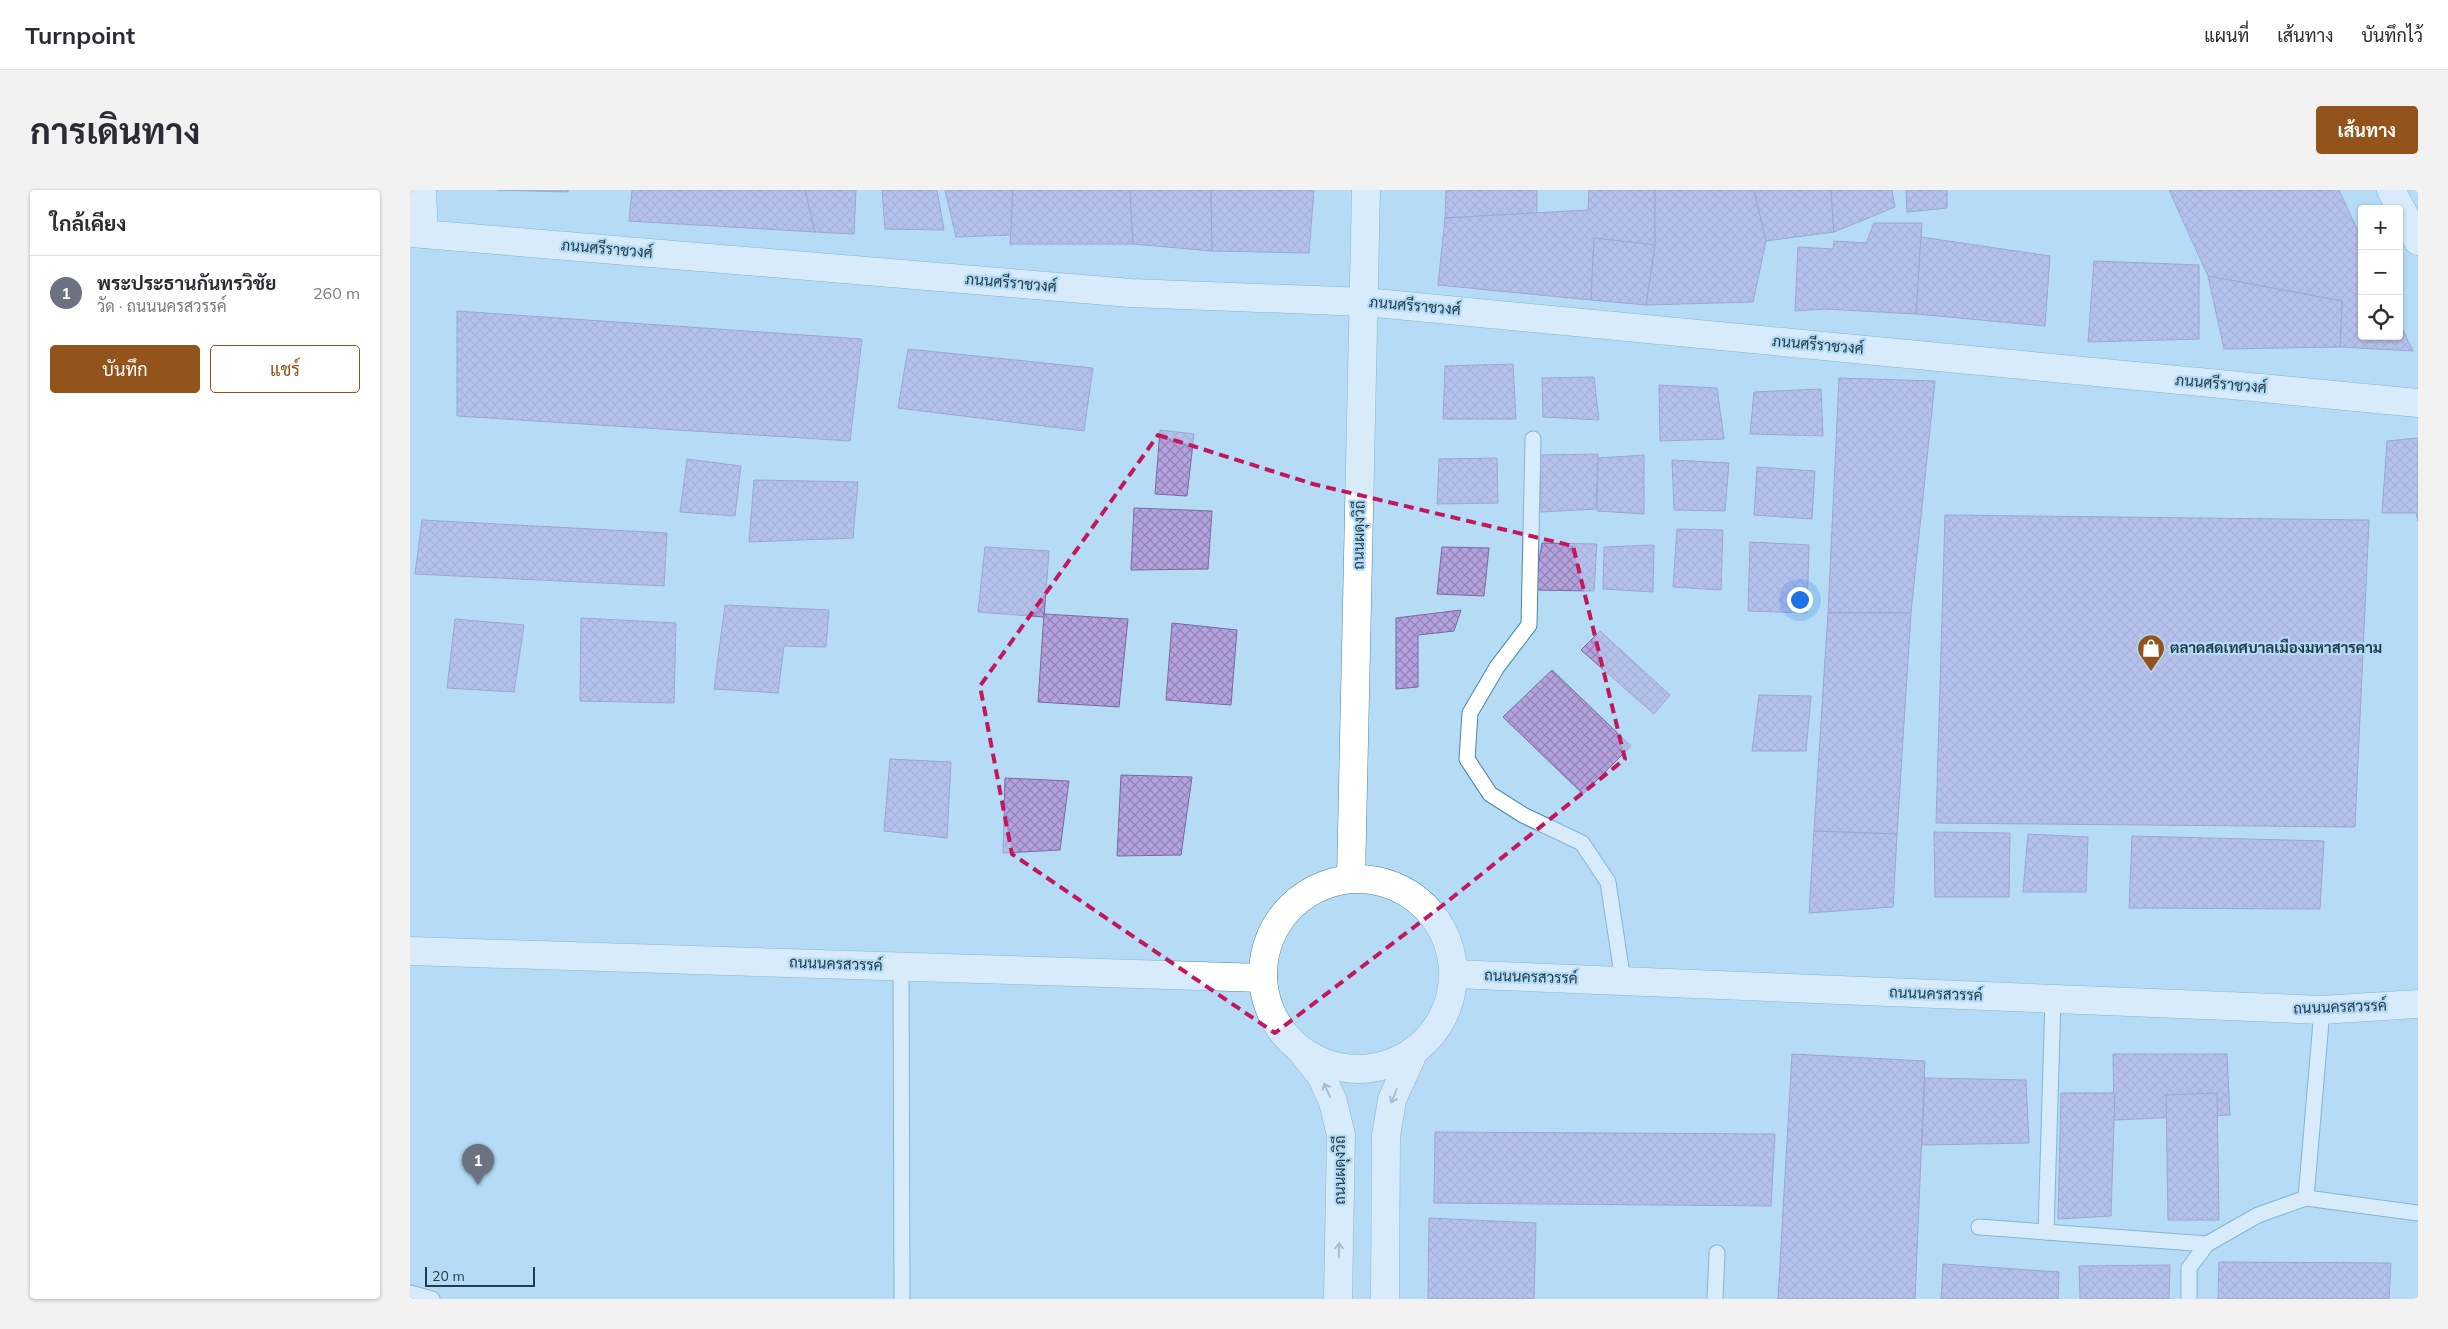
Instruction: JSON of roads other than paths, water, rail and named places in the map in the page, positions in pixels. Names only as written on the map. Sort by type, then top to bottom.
[{"type":"main road","points":[[417,234],[422,190]]},
{"type":"main road","name":"ถนนผดุงวิถี","points":[[1351,879],[1366,190]]},
{"type":"main road","points":[[2391,190],[2418,241]]},
{"type":"main road","name":"ภนนศรีราชวงศ์","points":[[417,234],[1131,293],[1365,302],[2418,403]]},
{"type":"main road","points":[[1385,1299],[1386,1136],[1392,1100],[1414,1052],[1435,1030],[1449,1004],[1454,974],[1448,943],[1434,916],[1411,895],[1382,882],[1351,879],[1320,888],[1306,895],[1288,911],[1274,931],[1265,954],[1263,978],[1268,1006],[1281,1031],[1302,1052],[1328,1065],[1358,1070],[1387,1065],[1414,1052]]},
{"type":"main road","name":"ถนนนครสวรรค์","points":[[410,951],[1263,978]]},
{"type":"main road","name":"ถนนนครสวรรค์","points":[[1454,974],[2322,1010],[2417,1003]]},
{"type":"main road","name":"ถนนผดุงวิถี","points":[[1302,1052],[1322,1078],[1333,1102],[1341,1135],[1338,1299]]},
{"type":"lane","points":[[1533,439],[1529,625],[1497,667],[1470,713],[1467,759],[1490,794],[1523,815],[1582,843],[1608,882],[1623,981]]},
{"type":"lane","points":[[900,966],[902,1299]]},
{"type":"lane","points":[[2046,1232],[2053,999]]},
{"type":"lane","points":[[2306,1198],[2322,1010]]},
{"type":"lane","points":[[2189,1299],[2190,1268],[2206,1244],[2258,1215],[2306,1198],[2418,1213]]},
{"type":"lane","points":[[1979,1227],[2206,1244]]},
{"type":"lane","points":[[1715,1299],[1717,1253]]},
{"type":"lane","points":[[410,1293],[432,1299]]},
{"type":"place","name":"ตลาดสดเทศบาลเมืองมหาสารคาม","points":[[2151,672]]},
{"type":"place","name":"พระประธานกันทรวิชัย","points":[[478,1185]]}]
